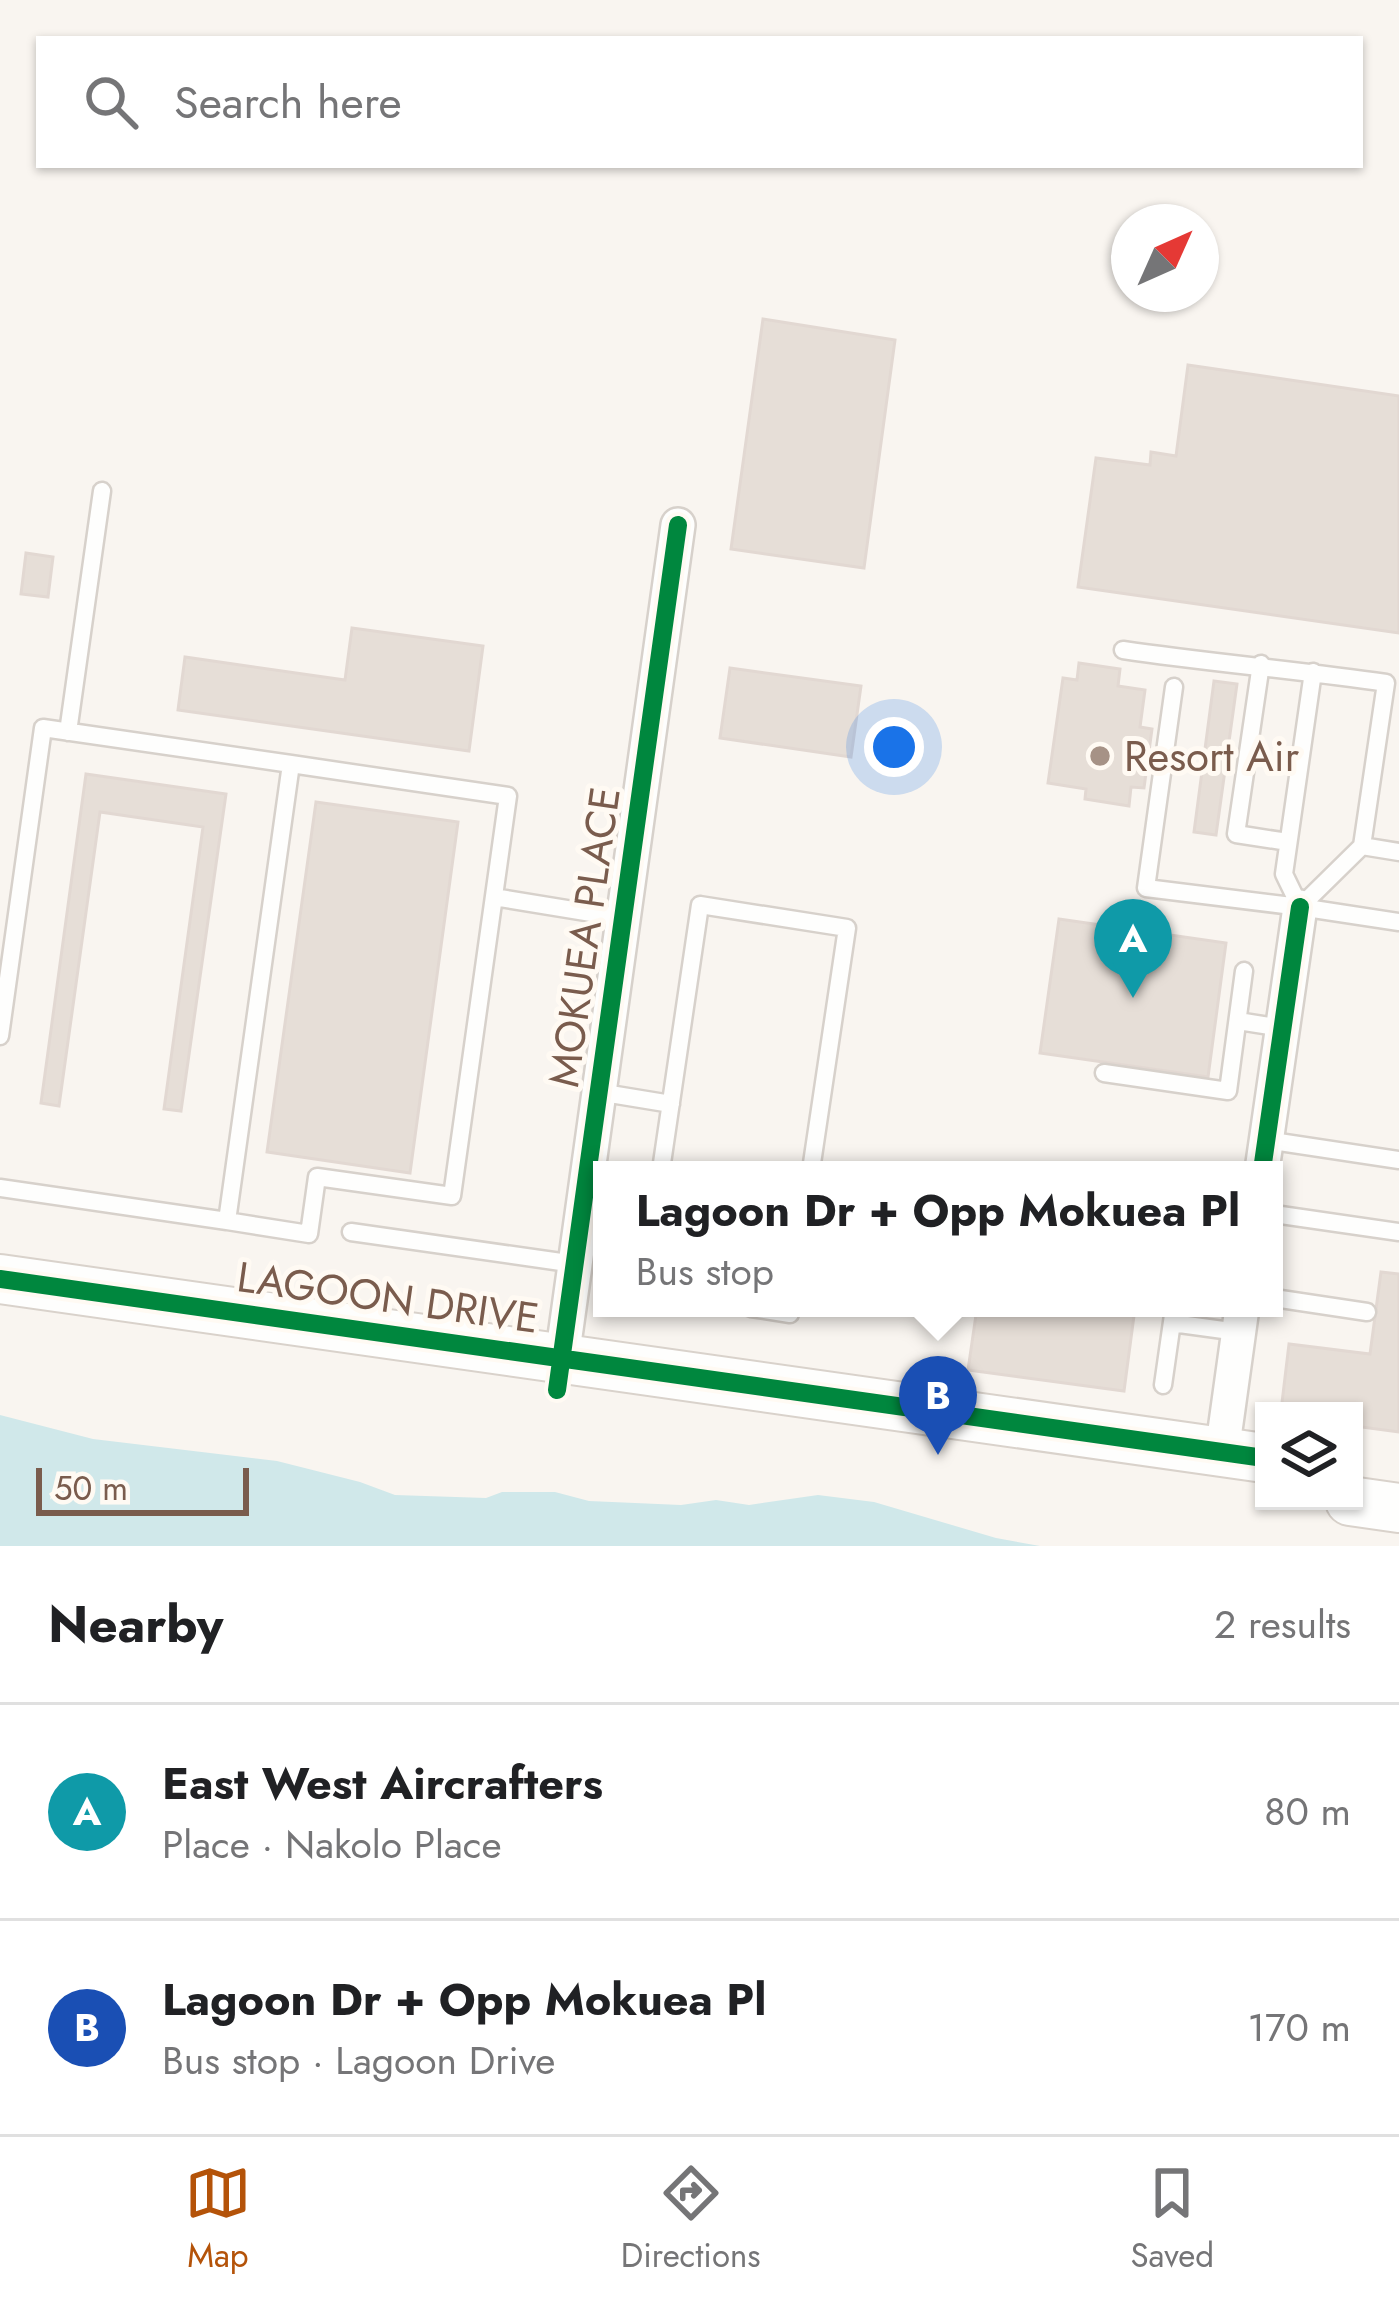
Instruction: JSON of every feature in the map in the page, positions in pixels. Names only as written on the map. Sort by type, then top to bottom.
[{"type":"street","name":"MOKUEA PLACE","points":[[560,1374],[678,525]]},
{"type":"street","points":[[1264,1155],[1300,908]]},
{"type":"street","name":"LAGOON DRIVE","points":[[0,1279],[560,1374]]},
{"type":"street","name":"LAGOON DRIVE","points":[[0,1311],[560,1374],[1242,1470]]},
{"type":"street","points":[[1240,1320],[1242,1470]]},
{"type":"street","points":[[1363,1471],[1399,1477]]},
{"type":"street","points":[[1363,1503],[1399,1508]]},
{"type":"lane","points":[[68,732],[102,491]]},
{"type":"lane","points":[[1123,650],[1386,683],[1362,846],[1300,908]]},
{"type":"lane","points":[[1261,664],[1236,834],[1288,842]]},
{"type":"lane","points":[[1300,908],[1284,874],[1313,672]]},
{"type":"lane","points":[[1174,687],[1146,888],[1399,922]]},
{"type":"lane","points":[[0,1036],[43,728],[508,796],[452,1196],[317,1177],[309,1234],[0,1188]]},
{"type":"lane","points":[[227,1221],[291,764]]},
{"type":"lane","points":[[1362,846],[1399,852]]},
{"type":"lane","points":[[494,897],[622,918]]},
{"type":"lane","points":[[662,1161],[700,905],[847,928],[813,1161]]},
{"type":"lane","points":[[1104,1073],[1228,1091],[1244,971]]},
{"type":"lane","points":[[1238,1021],[1282,1028]]},
{"type":"lane","points":[[598,1092],[671,1103]]},
{"type":"lane","points":[[1264,1155],[1399,1160]]},
{"type":"lane","points":[[1283,1215],[1399,1232]]},
{"type":"lane","points":[[351,1232],[574,1264]]},
{"type":"lane","points":[[1283,1299],[1367,1312]]},
{"type":"lane","points":[[1163,1385],[1173,1317]]},
{"type":"lane","points":[[1190,1317],[1240,1320]]},
{"type":"water","points":[[0,1415],[93,1439],[277,1461],[395,1495],[486,1498],[502,1492],[555,1492],[589,1501],[681,1505],[716,1500],[749,1505],[818,1495],[874,1502],[1040,1546],[0,1546]]},
{"type":"building","points":[[763,319],[895,340],[864,568],[731,549]]},
{"type":"building","points":[[1188,365],[1399,396],[1399,633],[1078,587],[1096,458],[1150,465],[1151,452],[1176,456]]},
{"type":"building","points":[[26,553],[53,557],[48,597],[21,594]]},
{"type":"building","points":[[352,628],[483,646],[469,751],[178,710],[185,657],[345,680]]},
{"type":"building","name":"Resort Air","points":[[1079,663],[1120,669],[1118,686],[1145,690],[1140,727],[1152,729],[1144,788],[1131,787],[1129,806],[1085,799],[1086,789],[1048,783],[1063,678],[1077,680]]},
{"type":"building","points":[[730,668],[861,686],[851,757],[720,738]]},
{"type":"building","points":[[1214,681],[1237,684],[1216,835],[1194,832]]},
{"type":"building","points":[[86,774],[226,794],[181,1111],[164,1109],[203,827],[100,812],[59,1106],[41,1103]]},
{"type":"building","points":[[316,802],[458,822],[410,1173],[267,1152]]},
{"type":"building","points":[[1059,919],[1226,943],[1208,1077],[1040,1053]]},
{"type":"building","points":[[1381,1272],[1399,1274],[1399,1432],[1363,1427],[1363,1402],[1282,1402],[1289,1344],[1370,1354]]},
{"type":"building","points":[[976,1317],[1134,1317],[1124,1391],[968,1370]]},
{"type":"cycle path","points":[[557,1390],[678,525]]},
{"type":"cycle path","points":[[1263,1161],[1300,907]]},
{"type":"cycle path","points":[[0,1279],[1255,1457]]},
{"type":"place","name":"Resort Air","points":[[1100,756]]},
{"type":"place","name":"East West Aircrafters","points":[[1133,998]]},
{"type":"place","name":"Lagoon Dr + Opp Mokuea Pl","points":[[938,1455]]}]
